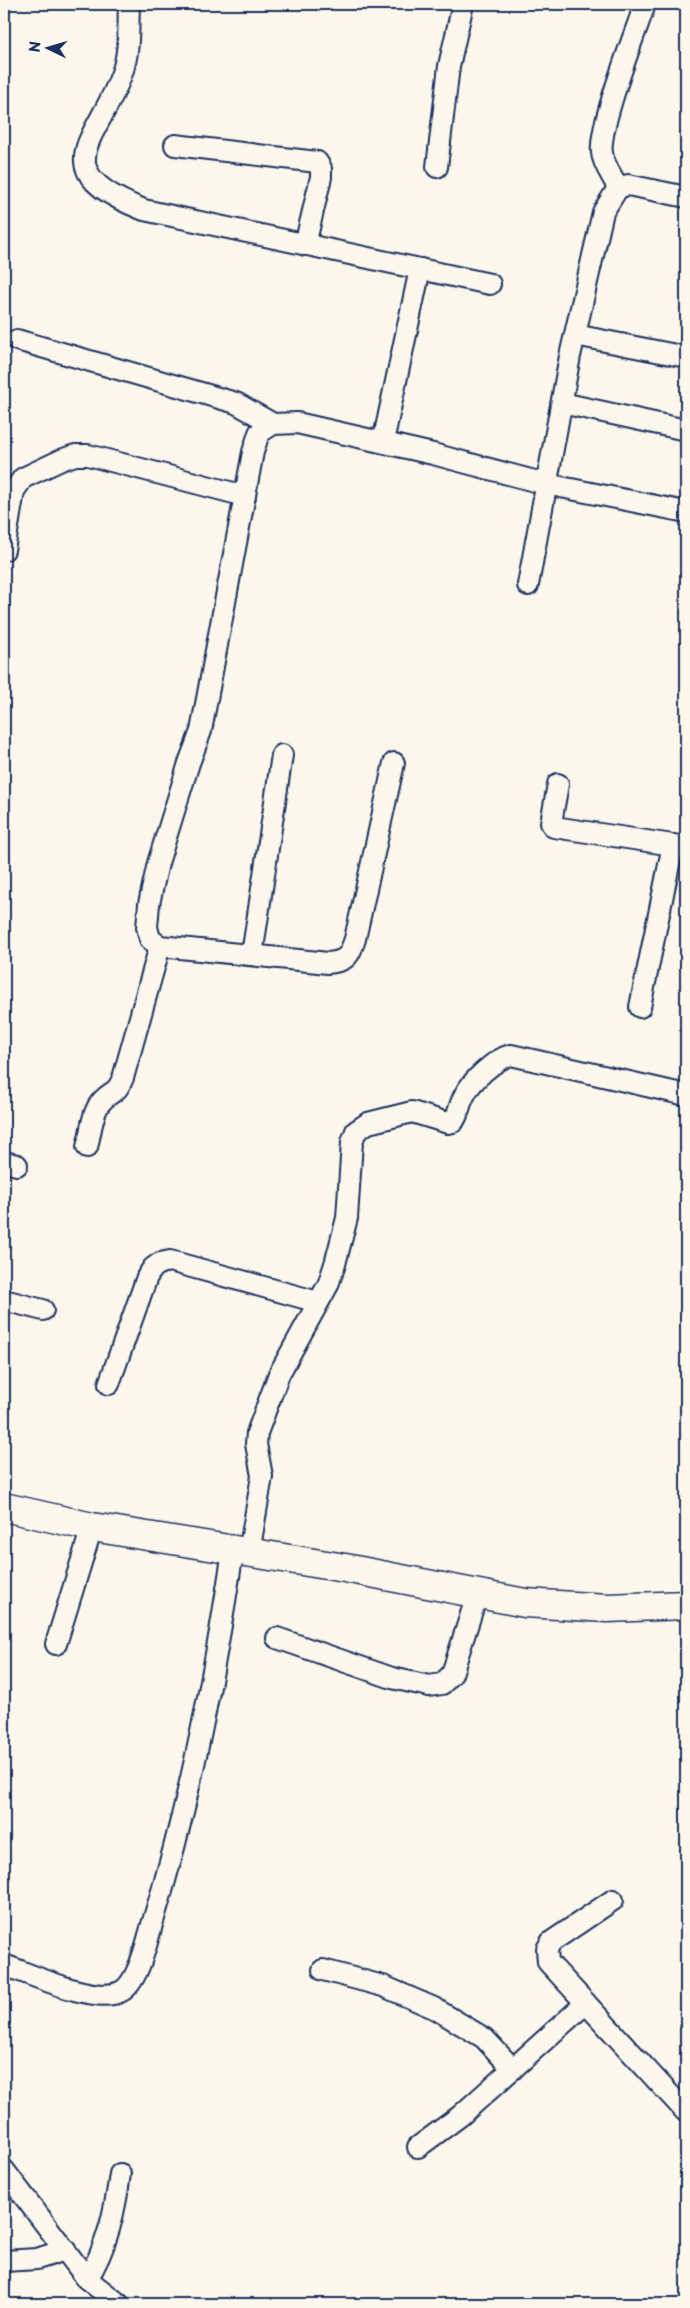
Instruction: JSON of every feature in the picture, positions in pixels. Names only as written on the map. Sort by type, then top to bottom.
[{"type":"highway","points":[[4,1507],[92,1526],[345,1568],[477,1595],[571,1607],[607,1608],[686,1605]]},
{"type":"street","points":[[129,4],[127,51],[123,72],[84,152],[86,166],[95,181],[105,191],[144,210],[305,246],[490,284]]},
{"type":"street","points":[[437,167],[449,66],[463,4]]},
{"type":"street","points":[[618,188],[602,155],[601,144],[607,118],[645,4]]},
{"type":"street","points":[[175,145],[316,162],[321,168],[322,177],[305,246]]},
{"type":"street","points":[[528,585],[575,335],[603,212],[618,188],[628,185],[686,197]]},
{"type":"street","points":[[383,442],[420,269]]},
{"type":"street","points":[[575,335],[686,357]]},
{"type":"street","points":[[17,340],[236,403],[273,424]]},
{"type":"street","points":[[562,403],[686,430]]},
{"type":"street","points":[[394,764],[355,939],[349,956],[341,961],[328,962],[160,946],[150,939],[146,927],[149,904],[158,863],[188,762],[201,732],[253,452],[259,433],[273,424],[297,423],[383,442],[546,484],[686,512]]},
{"type":"street","points":[[4,547],[14,491],[23,478],[76,455],[88,455],[245,496]]},
{"type":"street","points":[[252,955],[282,755]]},
{"type":"street","points":[[558,784],[551,817],[551,823],[554,827],[680,846],[640,1007]]},
{"type":"street","points":[[87,1147],[98,1107],[103,1100],[118,1089],[123,1078],[160,946]]},
{"type":"street","points":[[4,1965],[95,1994],[121,1992],[130,1984],[139,1965],[177,1840],[201,1742],[219,1645],[241,1552],[262,1476],[256,1444],[257,1432],[279,1374],[318,1302],[336,1264],[344,1233],[352,1142],[356,1131],[368,1123],[412,1112],[448,1123],[453,1122],[464,1095],[470,1087],[499,1060],[512,1055],[686,1095]]},
{"type":"street","points":[[109,1384],[147,1277],[152,1268],[160,1263],[170,1261],[192,1266],[318,1302]]},
{"type":"street","points":[[4,1300],[43,1310]]},
{"type":"street","points":[[56,1644],[92,1526]]},
{"type":"street","points":[[277,1638],[392,1678],[429,1686],[442,1684],[452,1674],[477,1595]]},
{"type":"street","points":[[613,1900],[551,1942],[547,1949],[548,1962],[686,2112]]},
{"type":"street","points":[[323,1970],[383,1986],[434,2008],[484,2038],[514,2069]]},
{"type":"street","points":[[418,2147],[460,2116],[586,2003]]},
{"type":"street","points":[[4,2170],[87,2279],[119,2304]]},
{"type":"street","points":[[87,2279],[95,2267],[111,2223],[120,2174]]},
{"type":"street","points":[[4,2261],[37,2259],[65,2250]]}]
